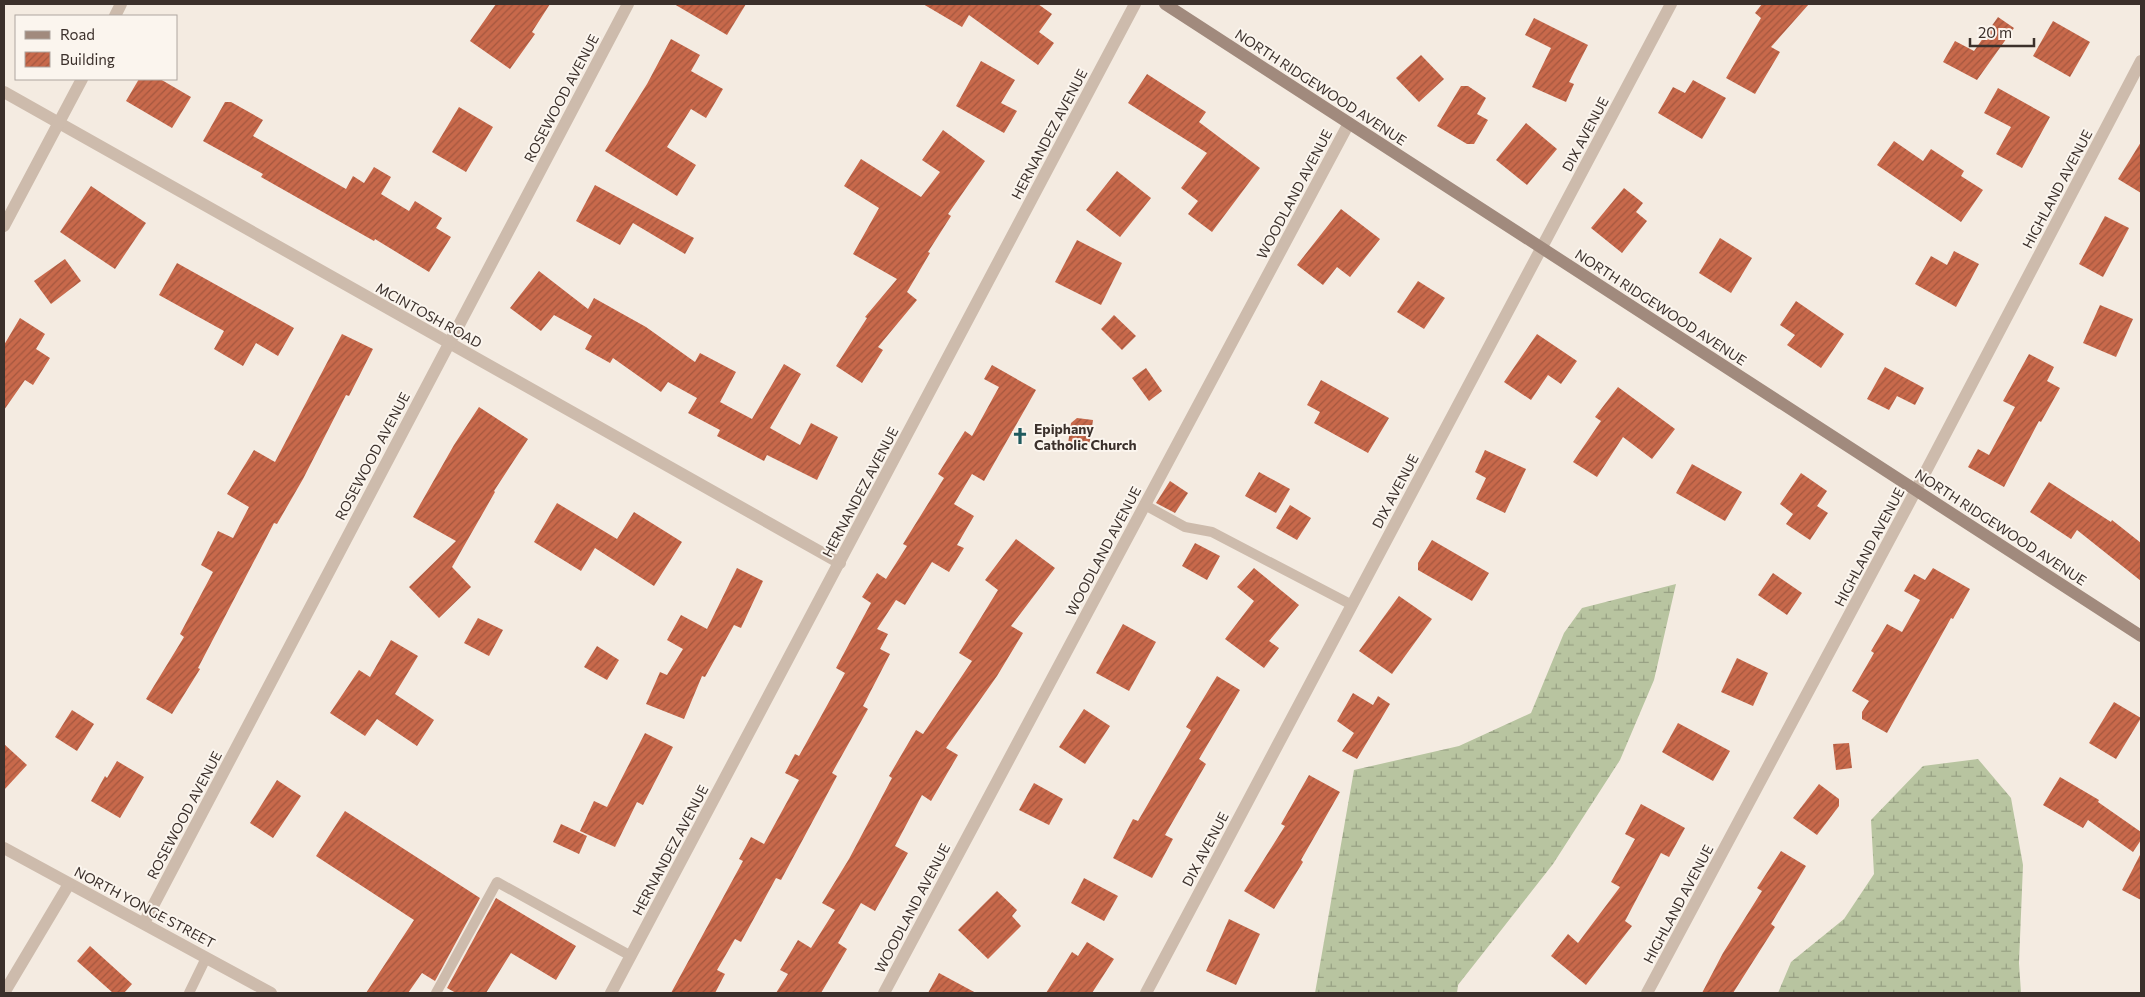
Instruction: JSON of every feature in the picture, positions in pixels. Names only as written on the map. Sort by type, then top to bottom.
[{"type":"street","name":"ROSEWOOD AVENUE","points":[[144,923],[628,4]]},
{"type":"street","name":"HERNANDEZ AVENUE","points":[[611,993],[1135,4]]},
{"type":"street","name":"NORTH RIDGEWOOD AVENUE","points":[[1165,4],[2141,636]]},
{"type":"street","name":"DIX AVENUE","points":[[1146,993],[1671,4]]},
{"type":"street","name":"HIGHLAND AVENUE","points":[[1647,993],[1916,490],[2141,61]]},
{"type":"street","points":[[4,226],[81,80]]},
{"type":"street","name":"MCINTOSH ROAD","points":[[4,92],[840,562]]},
{"type":"street","name":"WOODLAND AVENUE","points":[[884,993],[1349,123]]},
{"type":"street","name":"NORTH YONGE STREET","points":[[4,848],[271,993]]},
{"type":"street","points":[[4,993],[69,884]]},
{"type":"lane","points":[[1144,505],[1185,527],[1212,532],[1352,605]]},
{"type":"lane","points":[[436,993],[497,882],[631,956]]},
{"type":"lane","points":[[189,993],[206,958]]},
{"type":"green space","points":[[1676,584],[1654,680],[1620,760],[1553,864],[1458,985],[1457,993],[1315,993],[1354,770],[1459,746],[1531,713],[1564,633],[1582,608]]},
{"type":"green space","points":[[1978,759],[2011,798],[2023,865],[2019,963],[2021,993],[1778,993],[1791,962],[1844,919],[1874,874],[1871,820],[1923,766]]},
{"type":"building","points":[[496,4],[550,4],[532,32],[535,34],[510,69],[470,41]]},
{"type":"building","points":[[674,4],[746,4],[727,35]]},
{"type":"building","points":[[923,4],[1038,4],[1052,14],[1039,32],[1054,43],[1038,65],[969,15],[962,27]]},
{"type":"building","points":[[1762,4],[1809,4],[1771,47],[1780,52],[1755,94],[1726,78],[1761,18],[1755,13]]},
{"type":"building","points":[[1998,17],[2014,28],[1977,80],[1943,62],[1955,41],[1974,51]]},
{"type":"building","points":[[1534,18],[1588,45],[1569,82],[1574,84],[1566,102],[1532,87],[1551,48],[1525,35]]},
{"type":"building","points":[[2053,21],[2090,42],[2070,77],[2033,56]]},
{"type":"building","points":[[671,39],[700,55],[691,71],[723,89],[706,118],[691,109],[667,147],[696,165],[677,196],[605,151],[647,84]]},
{"type":"building","points":[[1421,55],[1444,79],[1419,102],[1396,78]]},
{"type":"building","points":[[981,61],[1015,80],[1001,103],[1017,111],[1004,133],[956,106]]},
{"type":"building","points":[[1147,74],[1206,112],[1199,122],[1260,168],[1212,232],[1188,214],[1198,201],[1181,188],[1207,153],[1128,103]]},
{"type":"building","points":[[138,80],[162,80],[191,97],[172,128],[126,101]]},
{"type":"building","points":[[1693,80],[1726,98],[1702,139],[1658,113],[1673,87],[1685,93]]},
{"type":"building","points":[[1461,86],[1468,86],[1486,98],[1477,114],[1488,120],[1474,144],[1467,144],[1437,126]]},
{"type":"building","points":[[1998,88],[2050,117],[2022,168],[1996,154],[2011,127],[1984,113]]},
{"type":"building","points":[[225,102],[231,102],[263,120],[253,136],[346,189],[353,176],[364,183],[374,167],[391,177],[381,194],[409,211],[415,201],[442,218],[436,228],[451,237],[429,272],[375,239],[374,241],[261,177],[263,174],[203,141]]},
{"type":"building","points":[[459,107],[493,127],[466,172],[432,152]]},
{"type":"building","points":[[1526,123],[1557,149],[1527,185],[1496,160]]},
{"type":"building","points":[[943,130],[985,161],[948,214],[951,216],[928,252],[930,253],[907,292],[917,300],[878,347],[883,350],[862,383],[836,366],[867,318],[865,317],[897,279],[853,254],[879,208],[844,186],[861,159],[921,197],[940,172],[922,160]]},
{"type":"building","points":[[1894,141],[1923,161],[1931,149],[1964,171],[1961,176],[1983,190],[1961,222],[1877,165]]},
{"type":"building","points":[[2141,142],[2141,193],[2118,179]]},
{"type":"building","points":[[1117,171],[1151,198],[1120,237],[1086,210]]},
{"type":"building","points":[[595,185],[694,238],[685,254],[633,223],[620,245],[576,221]]},
{"type":"building","points":[[91,186],[146,223],[115,269],[60,232]]},
{"type":"building","points":[[1624,188],[1643,203],[1636,212],[1647,221],[1622,253],[1591,228]]},
{"type":"building","points":[[1341,209],[1380,239],[1350,277],[1337,267],[1323,285],[1297,265]]},
{"type":"building","points":[[2105,216],[2129,228],[2103,277],[2079,264]]},
{"type":"building","points":[[1720,238],[1752,258],[1731,293],[1699,273]]},
{"type":"building","points":[[1077,240],[1122,263],[1101,305],[1055,282]]},
{"type":"building","points":[[1954,251],[1979,264],[1956,307],[1915,284],[1931,256],[1947,265]]},
{"type":"building","points":[[65,259],[81,281],[51,304],[34,281]]},
{"type":"building","points":[[177,263],[294,328],[278,356],[256,343],[243,366],[214,349],[224,331],[159,295]]},
{"type":"building","points":[[539,271],[588,309],[594,298],[646,327],[695,362],[700,353],[736,372],[720,402],[752,419],[784,364],[801,374],[770,428],[800,445],[811,423],[838,437],[817,480],[767,455],[764,461],[717,436],[720,430],[688,413],[697,398],[668,382],[661,392],[613,358],[610,363],[585,349],[592,336],[554,315],[541,331],[510,308]]},
{"type":"building","points":[[1418,281],[1445,298],[1424,329],[1397,312]]},
{"type":"building","points":[[1796,301],[1844,334],[1821,368],[1787,345],[1795,335],[1780,325]]},
{"type":"building","points":[[2100,305],[2133,319],[2116,357],[2083,343]]},
{"type":"building","points":[[1114,315],[1136,336],[1122,350],[1101,329]]},
{"type":"building","points":[[20,318],[45,334],[36,349],[50,358],[33,385],[25,380],[4,410],[4,345]]},
{"type":"building","points":[[342,334],[373,349],[349,396],[346,395],[303,479],[277,524],[274,523],[198,668],[200,669],[172,714],[146,699],[184,637],[180,634],[213,572],[201,565],[218,531],[233,538],[249,507],[227,494],[254,450],[275,462]]},
{"type":"building","points":[[1537,334],[1577,361],[1561,384],[1548,375],[1531,400],[1504,382]]},
{"type":"building","points":[[2029,354],[2054,367],[2047,381],[2060,388],[2041,422],[2039,421],[2004,487],[1968,467],[1978,449],[1989,455],[2015,407],[2003,401]]},
{"type":"building","points":[[992,365],[1036,390],[984,481],[972,474],[954,504],[974,516],[957,545],[964,548],[949,572],[932,562],[905,605],[896,600],[877,629],[888,634],[880,649],[890,654],[863,706],[868,709],[832,773],[837,776],[781,880],[776,878],[741,942],[735,939],[717,970],[725,974],[715,993],[671,993],[743,861],[739,859],[751,837],[764,844],[799,780],[785,773],[795,754],[799,756],[845,673],[836,668],[871,603],[862,597],[877,573],[886,579],[907,546],[903,544],[944,478],[938,474],[965,431],[972,436],[999,387],[984,379]]},
{"type":"building","points":[[1885,367],[1924,388],[1915,405],[1897,396],[1889,410],[1867,399]]},
{"type":"building","points":[[1146,368],[1162,391],[1149,401],[1132,378]]},
{"type":"building","points":[[1321,380],[1389,418],[1368,453],[1314,423],[1320,412],[1307,405]]},
{"type":"building","points":[[1618,387],[1675,429],[1652,459],[1623,437],[1597,477],[1573,462],[1601,421],[1595,417]]},
{"type":"building","points":[[479,407],[528,439],[494,491],[452,567],[471,587],[439,618],[409,587],[456,541],[413,517],[454,445]]},
{"type":"building","points":[[1077,418],[1093,420],[1089,447],[1068,444],[1071,423]]},
{"type":"building","points":[[1485,450],[1526,469],[1505,513],[1476,499],[1486,478],[1475,472]]},
{"type":"building","points":[[1692,464],[1742,492],[1725,521],[1676,493]]},
{"type":"building","points":[[1259,472],[1290,489],[1276,513],[1245,496]]},
{"type":"building","points":[[1801,473],[1827,491],[1817,506],[1828,513],[1810,540],[1786,524],[1793,514],[1780,504]]},
{"type":"building","points":[[1170,481],[1188,493],[1175,513],[1156,503]]},
{"type":"building","points":[[2049,482],[2111,522],[2112,520],[2141,543],[2141,581],[2077,530],[2071,539],[2030,512]]},
{"type":"building","points":[[557,503],[617,539],[634,512],[682,542],[654,586],[595,548],[581,571],[534,542]]},
{"type":"building","points":[[1290,505],[1311,518],[1297,540],[1276,528]]},
{"type":"building","points":[[1016,539],[1055,568],[1011,626],[1023,633],[997,676],[946,748],[958,755],[931,801],[922,795],[895,846],[908,853],[875,911],[861,903],[838,943],[847,949],[821,993],[776,993],[788,974],[780,970],[798,940],[811,948],[835,910],[822,903],[849,859],[892,778],[889,776],[916,730],[923,734],[972,661],[959,653],[998,590],[985,580]]},
{"type":"building","points":[[1432,540],[1489,573],[1472,601],[1418,570],[1418,563]]},
{"type":"building","points":[[1195,543],[1220,556],[1207,580],[1182,566]]},
{"type":"building","points":[[737,568],[763,581],[741,628],[734,625],[705,677],[702,676],[684,719],[646,704],[660,672],[667,675],[683,649],[667,640],[681,615],[707,629]]},
{"type":"building","points":[[1254,568],[1299,605],[1269,641],[1279,648],[1264,668],[1225,639],[1254,601],[1237,587]]},
{"type":"building","points":[[1933,568],[1970,589],[1953,619],[1951,618],[1887,733],[1862,719],[1862,712],[1869,701],[1852,691],[1874,653],[1871,651],[1887,624],[1902,632],[1920,600],[1904,591],[1914,574],[1925,580]]},
{"type":"building","points":[[1773,573],[1802,593],[1787,615],[1758,595]]},
{"type":"building","points":[[1399,596],[1432,619],[1392,674],[1359,651]]},
{"type":"building","points":[[478,618],[503,630],[489,656],[464,643]]},
{"type":"building","points":[[1123,624],[1156,642],[1129,691],[1096,673]]},
{"type":"building","points":[[391,640],[418,656],[395,694],[434,720],[417,746],[377,719],[365,736],[330,713],[359,670],[370,677]]},
{"type":"building","points":[[597,646],[619,660],[607,680],[584,667]]},
{"type":"building","points":[[1737,658],[1768,673],[1753,706],[1721,692]]},
{"type":"building","points":[[1217,676],[1240,690],[1199,759],[1206,764],[1165,835],[1173,839],[1152,878],[1113,858],[1133,819],[1138,821],[1191,730],[1186,727]]},
{"type":"building","points":[[1353,693],[1373,705],[1378,696],[1390,704],[1357,759],[1342,751],[1354,733],[1337,721]]},
{"type":"building","points":[[2114,702],[2141,718],[2116,759],[2089,743]]},
{"type":"building","points":[[1084,709],[1110,726],[1085,764],[1059,747]]},
{"type":"building","points":[[72,710],[94,724],[77,751],[55,737]]},
{"type":"building","points":[[1678,723],[1730,751],[1713,781],[1662,752]]},
{"type":"building","points":[[645,733],[673,747],[643,805],[637,802],[615,847],[580,831],[594,801],[607,807]]},
{"type":"building","points":[[1849,743],[1852,768],[1836,770],[1833,744]]},
{"type":"building","points":[[4,744],[27,765],[4,790]]},
{"type":"building","points":[[117,761],[144,777],[120,818],[91,801],[105,776],[107,778]]},
{"type":"building","points":[[1309,775],[1340,792],[1301,860],[1303,862],[1274,909],[1244,891],[1285,826],[1281,824]]},
{"type":"building","points":[[2060,777],[2099,800],[2098,802],[2141,832],[2141,840],[2133,852],[2088,820],[2083,828],[2043,805]]},
{"type":"building","points":[[277,780],[301,796],[273,838],[250,823]]},
{"type":"building","points":[[1034,783],[1063,799],[1049,825],[1019,810]]},
{"type":"building","points":[[1819,784],[1839,799],[1839,806],[1817,835],[1793,818]]},
{"type":"building","points":[[1641,804],[1685,828],[1669,857],[1661,853],[1625,921],[1632,926],[1586,985],[1551,956],[1568,934],[1578,943],[1620,887],[1611,882],[1635,839],[1625,834]]},
{"type":"building","points":[[345,811],[480,898],[435,981],[422,973],[408,993],[366,993],[414,920],[316,856]]},
{"type":"building","points":[[561,824],[587,836],[579,854],[553,842]]},
{"type":"building","points":[[1781,851],[1806,866],[1771,924],[1775,927],[1733,993],[1702,993],[1723,953],[1762,891],[1757,888]]},
{"type":"building","points":[[2141,853],[2141,900],[2122,890]]},
{"type":"building","points":[[1084,878],[1118,896],[1104,921],[1071,903]]},
{"type":"building","points":[[997,891],[1017,910],[1012,916],[1021,926],[988,959],[958,930]]},
{"type":"building","points":[[496,898],[576,946],[556,980],[511,953],[486,993],[456,993],[447,988]]},
{"type":"building","points":[[1229,919],[1260,934],[1236,985],[1206,971]]},
{"type":"building","points":[[1087,942],[1114,959],[1092,993],[1046,993],[1072,952],[1078,956]]},
{"type":"building","points":[[90,946],[132,984],[124,993],[113,993],[77,961]]},
{"type":"building","points":[[939,973],[976,993],[928,993]]},
{"type":"place","name":"Epiphany Catholic Church","points":[[1020,436]]}]
